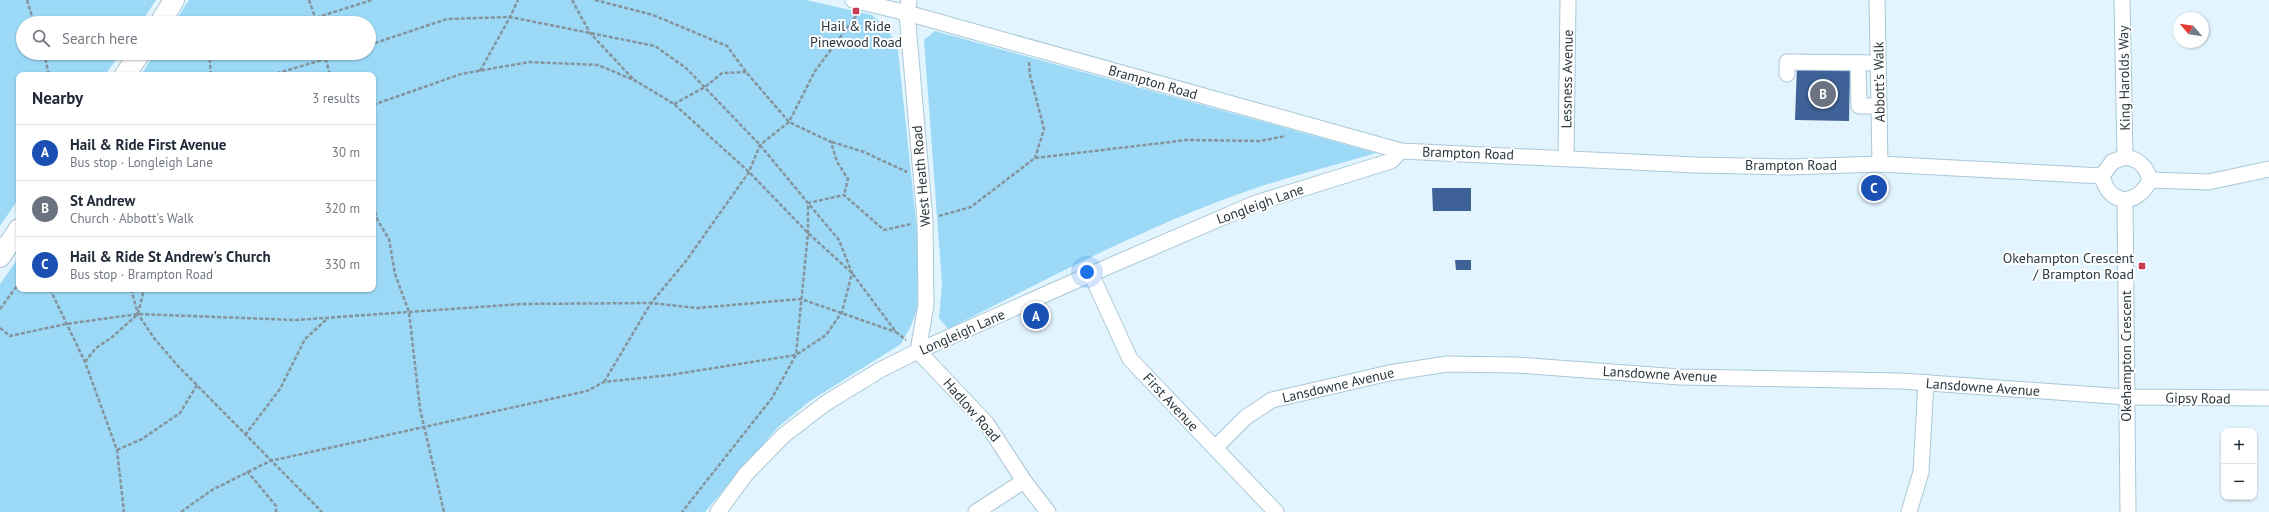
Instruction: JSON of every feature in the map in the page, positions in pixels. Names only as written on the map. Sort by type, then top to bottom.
[{"type":"main road","points":[[164,16],[174,0]]},
{"type":"main road","points":[[127,72],[135,60]]},
{"type":"main road","points":[[0,257],[16,233]]},
{"type":"street","name":"Lessness Avenue","points":[[1566,158],[1568,0]]},
{"type":"street","name":"Abbott's Walk","points":[[1877,0],[1880,164]]},
{"type":"street","name":"King Harolds Way","points":[[2122,0],[2125,157]]},
{"type":"street","name":"Brampton Road","points":[[859,2],[908,7],[1028,47],[1400,151],[1696,165],[1790,167],[1880,164],[2102,176]]},
{"type":"street","name":"West Heath Road","points":[[908,7],[926,220],[926,305],[918,351]]},
{"type":"street","points":[[1787,74],[1787,62],[1878,62]]},
{"type":"street","points":[[1858,63],[1859,106],[1879,106]]},
{"type":"street","name":"Longleigh Lane","points":[[718,512],[764,454],[805,417],[880,370],[918,351],[1091,274],[1256,203],[1391,161],[1400,151]]},
{"type":"street","points":[[2125,157],[2135,159],[2139,162],[2147,170],[2150,180],[2140,194],[2125,200],[2110,193],[2104,185],[2102,176],[2112,162],[2125,157]]},
{"type":"street","points":[[2150,180],[2208,182],[2269,169]]},
{"type":"street","name":"Okehampton Crescent","points":[[2125,200],[2128,512]]},
{"type":"street","name":"First Avenue","points":[[1091,274],[1130,359],[1276,512]]},
{"type":"street","name":"Hadlow Road","points":[[918,351],[987,424],[1024,481],[1048,512]]},
{"type":"street","name":"Lansdowne Avenue","points":[[1215,448],[1246,417],[1272,400],[1389,373],[1447,364],[1516,365],[1680,377],[1926,382],[2126,397]]},
{"type":"street","points":[[1909,512],[1921,472],[1926,382]]},
{"type":"street","name":"Gipsy Road","points":[[2126,397],[2269,398]]},
{"type":"street","points":[[976,512],[1024,481]]},
{"type":"path","points":[[27,0],[32,16]]},
{"type":"path","points":[[309,0],[315,16]]},
{"type":"path","points":[[322,16],[372,0]]},
{"type":"path","points":[[480,71],[518,0]]},
{"type":"path","points":[[572,0],[590,33],[636,81]]},
{"type":"path","points":[[595,0],[653,15],[727,46],[746,72],[790,122],[831,142],[864,152],[904,172],[921,174]]},
{"type":"path","points":[[604,382],[652,303],[686,261],[749,172],[760,145],[790,122],[815,71],[859,2]]},
{"type":"path","points":[[181,512],[212,490],[270,461],[587,391],[604,382],[670,375],[796,355],[826,335],[842,312],[852,273],[839,240],[760,145],[687,68],[655,46],[510,17],[447,19],[376,43]]},
{"type":"path","points":[[1028,47],[1030,75],[1044,129],[1035,158]]},
{"type":"path","points":[[46,60],[48,72]]},
{"type":"path","points":[[210,60],[211,72]]},
{"type":"path","points":[[282,72],[325,60],[329,72]]},
{"type":"path","points":[[376,104],[461,74],[529,62],[598,65],[636,81],[674,104],[749,172],[808,233],[852,273],[896,332],[918,351]]},
{"type":"path","points":[[674,104],[705,87],[722,73],[746,72]]},
{"type":"path","points":[[844,195],[884,230],[971,207],[1035,158],[1187,140],[1260,141],[1290,135]]},
{"type":"path","points":[[831,142],[837,162],[848,179],[844,195]]},
{"type":"path","points":[[808,203],[844,195]]},
{"type":"path","points":[[682,512],[772,398],[796,355],[808,233],[808,203]]},
{"type":"path","points":[[376,215],[389,239],[395,274],[408,312],[423,426],[444,512]]},
{"type":"path","points":[[0,309],[16,287]]},
{"type":"path","points":[[51,292],[85,362],[117,450],[124,512]]},
{"type":"path","points":[[132,292],[138,314],[154,338],[270,461],[322,512]]},
{"type":"path","points":[[85,362],[96,348],[111,338],[138,314],[143,292]]},
{"type":"path","points":[[0,328],[10,336],[66,324],[138,314],[296,320],[522,304],[652,303],[697,308],[801,299],[896,332]]},
{"type":"path","points":[[246,435],[280,389],[305,339],[328,318]]},
{"type":"path","points":[[117,450],[142,439],[180,413],[197,385]]},
{"type":"path","points":[[247,472],[276,506],[276,512]]},
{"type":"shaded area","points":[[0,0],[156,0],[146,16],[16,16],[16,60],[116,60],[107,72],[16,72],[16,202],[0,226]]},
{"type":"shaded area","points":[[189,0],[806,0],[872,15],[888,29],[898,50],[920,259],[917,309],[911,326],[901,344],[810,401],[778,427],[705,512],[0,512],[0,284],[16,261],[16,292],[376,292],[376,72],[143,72],[151,60],[376,60],[376,16],[179,16]]},
{"type":"shaded area","points":[[935,31],[1376,153],[1259,187],[1179,217],[1101,252],[948,329],[939,318],[942,284],[924,40]]},
{"type":"building","points":[[1797,66],[1850,67],[1849,121],[1795,120]]},
{"type":"building","points":[[1432,188],[1471,188],[1471,211],[1433,211]]},
{"type":"building","points":[[1455,260],[1471,260],[1471,270],[1456,270]]},
{"type":"place","name":"Hail & Ride Pinewood Road","points":[[856,11]]},
{"type":"place","name":"St Andrew","points":[[1823,94]]},
{"type":"place","name":"Hail & Ride St Andrew's Church","points":[[1874,188]]},
{"type":"place","name":"Okehampton Crescent / Brampton Road","points":[[2142,266]]},
{"type":"place","name":"Hail & Ride First Avenue","points":[[1036,316]]}]
